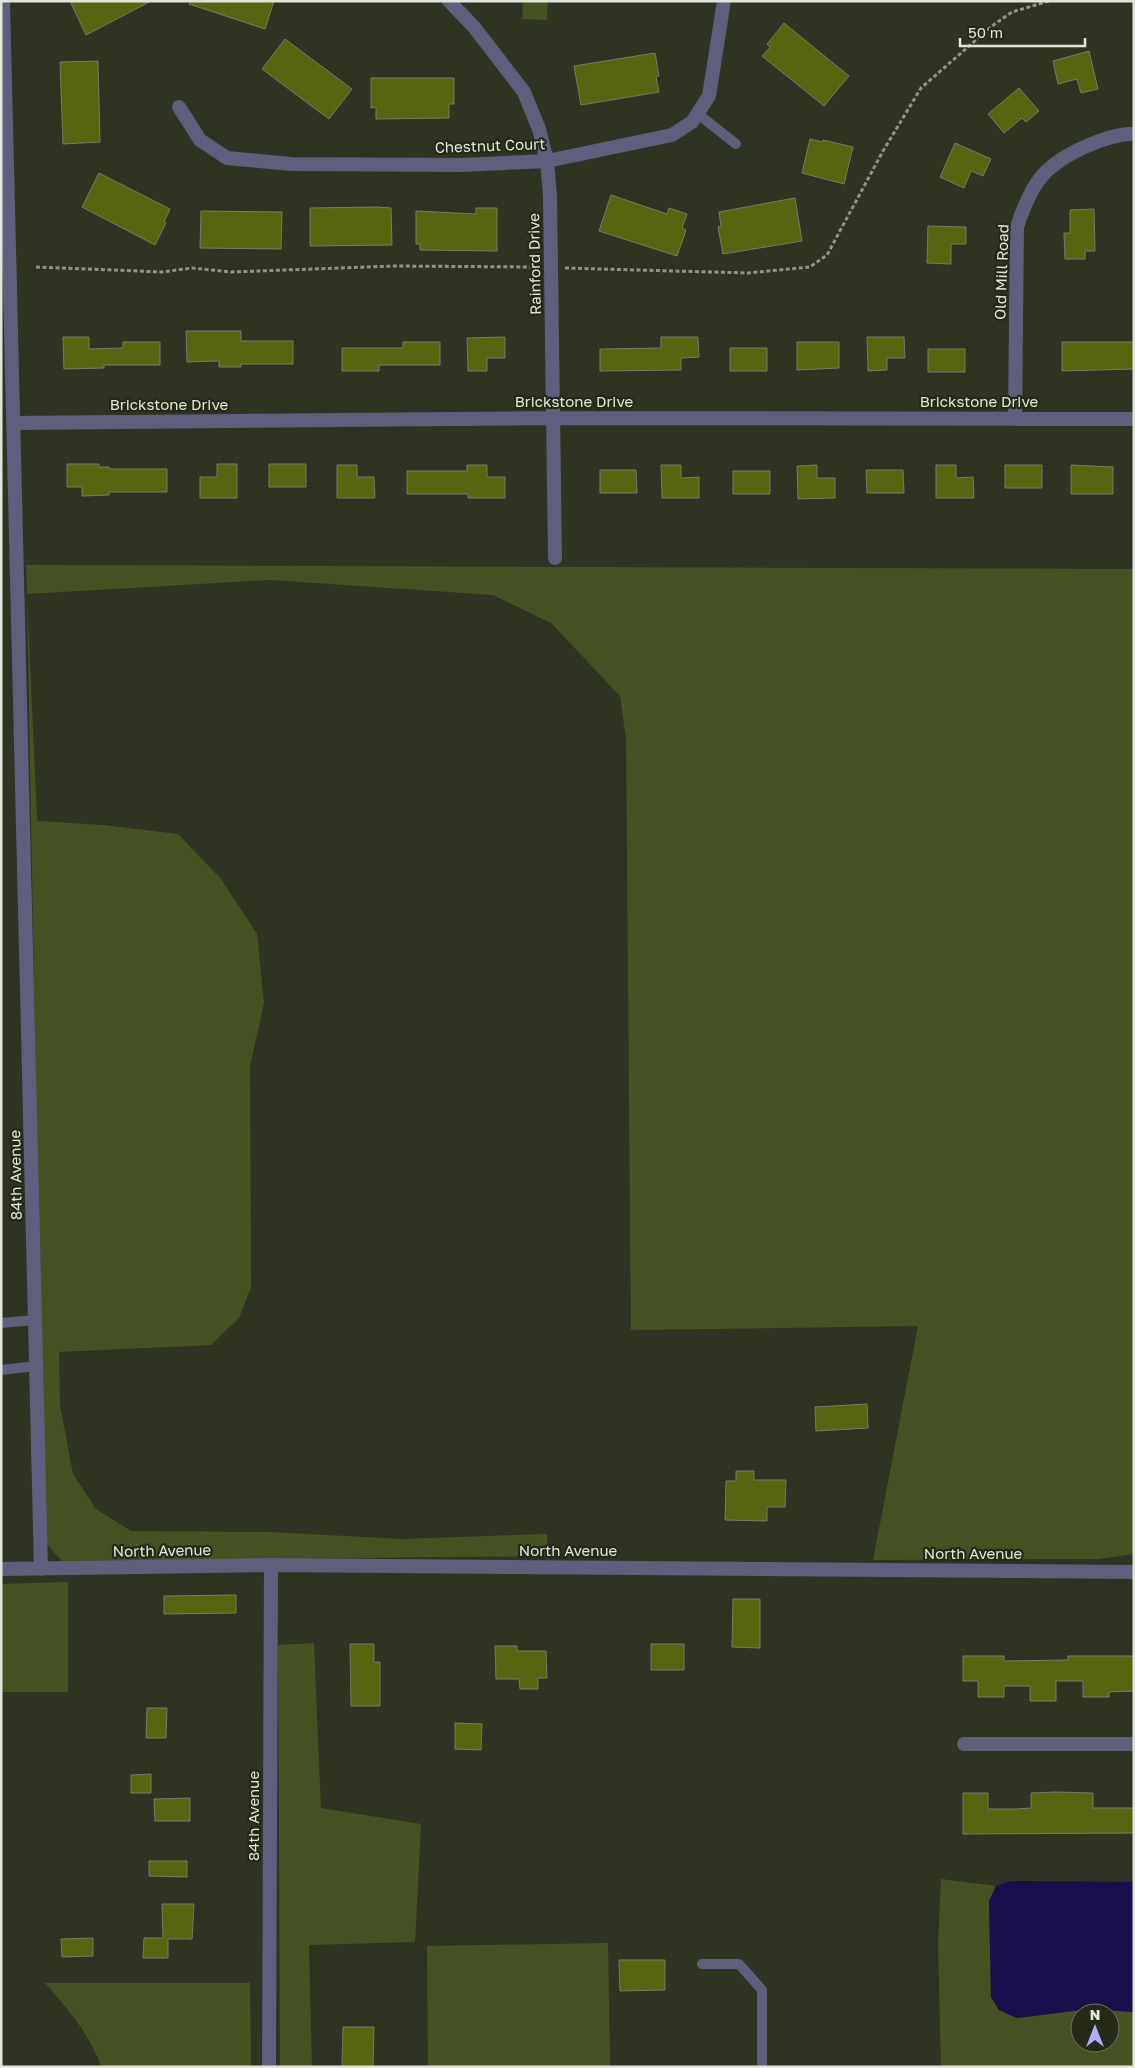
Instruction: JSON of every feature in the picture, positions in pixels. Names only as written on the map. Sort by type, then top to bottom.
[{"type":"street","name":"84th Avenue","points":[[3,1],[15,423],[41,1569]]},
{"type":"street","name":"Rainford Drive","points":[[449,1],[474,27],[524,92],[539,129],[546,161],[550,196],[556,558]]},
{"type":"street","name":"Chestnut Court","points":[[179,107],[200,140],[227,158],[291,164],[462,165],[546,161],[672,135],[692,122],[709,96],[724,1]]},
{"type":"street","name":"Old Mill Road","points":[[1015,418],[1017,227],[1026,198],[1047,168],[1068,154],[1095,142],[1125,134],[1134,134]]},
{"type":"street","name":"Brickstone Drive","points":[[15,423],[553,418],[1134,419]]},
{"type":"street","name":"84th Avenue","points":[[269,2067],[271,1565]]},
{"type":"street","name":"North Avenue","points":[[1,1569],[271,1565],[1134,1572]]},
{"type":"street","points":[[964,1744],[1134,1744]]},
{"type":"lane","points":[[698,114],[736,144]]},
{"type":"lane","points":[[1,1323],[35,1320]]},
{"type":"lane","points":[[1,1370],[36,1366]]},
{"type":"lane","points":[[702,1964],[739,1964],[762,1990],[762,2067]]},
{"type":"path","points":[[36,267],[162,272],[178,268],[192,268],[231,272],[394,266],[551,267],[748,273],[810,268],[827,255],[888,142],[921,88],[992,26],[1012,12],[1049,1]]},
{"type":"green space","points":[[523,1],[548,1],[547,20],[522,19]]},
{"type":"green space","points":[[26,565],[1134,569],[1134,1554],[1098,1559],[873,1560],[918,1326],[631,1330],[626,739],[620,696],[551,623],[493,595],[270,580],[27,594]]},
{"type":"green space","points":[[27,594],[37,821],[103,825],[178,834],[221,879],[257,934],[264,1003],[250,1066],[251,1287],[239,1318],[211,1345],[59,1352],[60,1405],[73,1474],[96,1509],[131,1531],[270,1532],[401,1539],[547,1534],[547,1556],[62,1561],[44,1541]]},
{"type":"green space","points":[[68,1582],[68,1692],[1,1692],[1,1584]]},
{"type":"green space","points":[[314,1643],[321,1808],[421,1824],[415,1942],[309,1945],[312,2067],[280,2067],[278,1645]]},
{"type":"green space","points":[[941,1879],[996,1886],[989,1901],[991,1997],[999,2010],[1017,2018],[1070,2011],[1070,2053],[1120,2053],[1120,2011],[1134,2012],[1134,2067],[941,2067],[938,1943]]},
{"type":"green space","points":[[608,1943],[610,2067],[428,2067],[427,1946]]},
{"type":"green space","points":[[45,1983],[250,1983],[251,2067],[101,2067],[97,2055],[84,2033]]},
{"type":"shaded area","points":[[1011,1881],[1134,1882],[1134,2012],[1120,2011],[1120,2003],[1070,2003],[1070,2011],[1017,2018],[999,2010],[991,1997],[989,1901],[996,1886]]},
{"type":"building","points":[[70,1],[151,1],[86,35]]},
{"type":"building","points":[[190,1],[274,1],[265,29],[189,4]]},
{"type":"building","points":[[784,23],[849,76],[824,106],[762,56],[770,47],[767,44]]},
{"type":"building","points":[[285,39],[352,89],[329,119],[262,69]]},
{"type":"building","points":[[1089,51],[1098,89],[1081,93],[1077,79],[1058,84],[1053,61]]},
{"type":"building","points":[[655,53],[659,76],[656,77],[659,92],[581,105],[574,66]]},
{"type":"building","points":[[98,61],[100,142],[63,144],[60,62]]},
{"type":"building","points":[[371,78],[454,78],[454,104],[449,104],[449,118],[376,119],[376,107],[371,108]]},
{"type":"building","points":[[1019,88],[1039,111],[1026,122],[1022,118],[1004,133],[988,114]]},
{"type":"building","points":[[810,139],[853,147],[844,184],[802,173]]},
{"type":"building","points":[[955,143],[991,159],[983,176],[971,171],[964,188],[940,177]]},
{"type":"building","points":[[99,173],[170,209],[164,222],[166,223],[155,245],[82,207]]},
{"type":"building","points":[[611,195],[667,214],[669,208],[687,214],[682,228],[686,230],[677,256],[599,231]]},
{"type":"building","points":[[795,198],[802,241],[723,254],[718,227],[721,226],[719,212]]},
{"type":"building","points":[[310,208],[391,208],[392,245],[310,246]]},
{"type":"building","points":[[476,208],[497,208],[497,251],[420,250],[420,244],[416,244],[416,211],[476,214]]},
{"type":"building","points":[[1094,209],[1095,251],[1085,251],[1085,259],[1065,259],[1064,233],[1070,233],[1070,210]]},
{"type":"building","points":[[201,211],[282,212],[281,249],[200,248]]},
{"type":"building","points":[[928,226],[966,227],[966,244],[951,244],[951,264],[927,263]]},
{"type":"building","points":[[186,331],[241,331],[241,341],[293,341],[293,364],[241,364],[241,367],[219,367],[219,361],[187,362]]},
{"type":"building","points":[[63,337],[89,337],[89,349],[123,348],[123,342],[160,342],[160,365],[104,365],[104,368],[64,369]]},
{"type":"building","points":[[505,337],[505,358],[487,358],[487,371],[468,371],[467,338]]},
{"type":"building","points":[[661,337],[698,337],[699,357],[681,358],[681,370],[600,371],[600,349],[661,348]]},
{"type":"building","points":[[867,337],[904,337],[905,358],[887,358],[887,370],[868,371]]},
{"type":"building","points":[[403,342],[440,342],[440,365],[379,365],[379,371],[342,371],[342,348],[403,348]]},
{"type":"building","points":[[797,342],[839,342],[839,368],[797,370]]},
{"type":"building","points":[[1062,342],[1134,342],[1134,369],[1062,371]]},
{"type":"building","points":[[730,348],[767,348],[767,371],[730,371]]},
{"type":"building","points":[[928,349],[965,349],[965,372],[928,372]]},
{"type":"building","points":[[67,464],[99,464],[99,467],[109,467],[109,469],[167,469],[167,492],[109,492],[109,495],[82,496],[82,487],[67,487]]},
{"type":"building","points":[[217,464],[237,464],[237,498],[200,498],[200,477],[217,477]]},
{"type":"building","points":[[269,464],[306,464],[306,487],[269,487]]},
{"type":"building","points":[[337,465],[357,465],[357,477],[374,477],[375,498],[337,498]]},
{"type":"building","points":[[467,465],[487,465],[487,477],[505,477],[505,498],[468,498],[468,494],[407,494],[407,471],[467,471]]},
{"type":"building","points":[[661,465],[681,465],[681,478],[699,477],[699,498],[662,498]]},
{"type":"building","points":[[817,465],[817,478],[835,478],[835,498],[798,499],[797,466]]},
{"type":"building","points":[[936,465],[956,465],[956,478],[973,477],[974,498],[936,498]]},
{"type":"building","points":[[1005,465],[1042,465],[1042,488],[1005,488]]},
{"type":"building","points":[[1071,465],[1113,467],[1113,494],[1071,494]]},
{"type":"building","points":[[600,470],[636,470],[637,493],[600,493]]},
{"type":"building","points":[[866,470],[903,470],[904,493],[867,493]]},
{"type":"building","points":[[733,471],[770,471],[770,494],[733,494]]},
{"type":"building","points":[[867,1404],[868,1428],[816,1431],[815,1407]]},
{"type":"building","points":[[736,1471],[754,1471],[754,1480],[786,1480],[785,1507],[767,1507],[767,1521],[725,1520],[726,1481],[736,1481]]},
{"type":"building","points":[[236,1595],[236,1613],[164,1614],[164,1596]]},
{"type":"building","points":[[733,1599],[760,1599],[760,1648],[732,1647]]},
{"type":"building","points":[[350,1644],[374,1644],[374,1662],[380,1662],[380,1706],[351,1706]]},
{"type":"building","points":[[651,1644],[684,1644],[684,1670],[651,1670]]},
{"type":"building","points":[[495,1646],[517,1646],[517,1651],[546,1651],[547,1678],[538,1678],[538,1689],[520,1689],[519,1679],[496,1679]]},
{"type":"building","points":[[963,1656],[1004,1656],[1004,1661],[1068,1660],[1068,1656],[1134,1656],[1134,1691],[1109,1692],[1109,1697],[1083,1697],[1083,1681],[1056,1681],[1056,1701],[1030,1701],[1030,1686],[1004,1686],[1004,1697],[978,1697],[978,1681],[963,1681]]},
{"type":"building","points":[[147,1708],[167,1708],[166,1738],[146,1738]]},
{"type":"building","points":[[455,1723],[482,1724],[481,1750],[455,1749]]},
{"type":"building","points":[[151,1774],[151,1793],[131,1793],[131,1775]]},
{"type":"building","points":[[963,1793],[988,1793],[988,1809],[1016,1809],[1031,1808],[1031,1793],[1093,1793],[1093,1808],[1134,1808],[1134,1833],[963,1834]]},
{"type":"building","points":[[190,1798],[190,1821],[155,1821],[154,1799]]},
{"type":"building","points":[[149,1861],[187,1861],[187,1877],[149,1876]]},
{"type":"building","points":[[162,1904],[194,1904],[192,1939],[168,1939],[168,1958],[143,1958],[144,1938],[163,1938]]},
{"type":"building","points":[[93,1938],[93,1956],[62,1957],[61,1939]]},
{"type":"building","points":[[619,1960],[665,1960],[665,1990],[620,1991]]},
{"type":"building","points":[[343,2027],[374,2027],[373,2067],[342,2067]]}]
